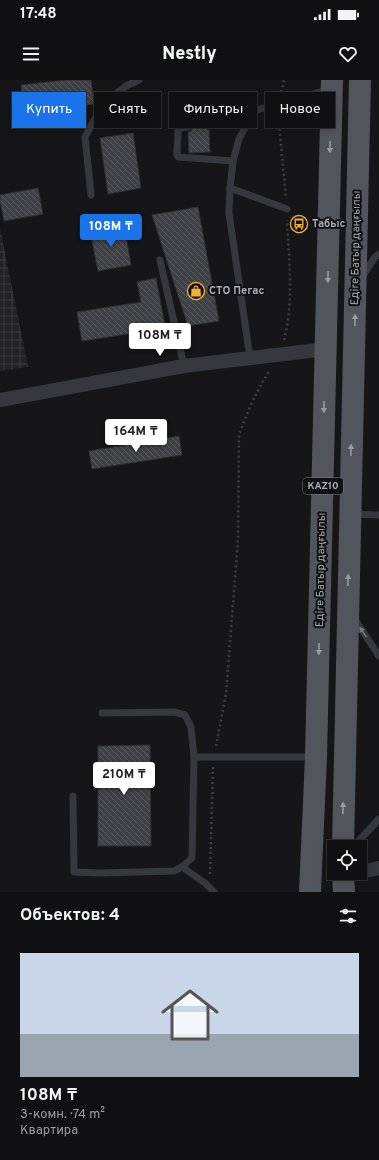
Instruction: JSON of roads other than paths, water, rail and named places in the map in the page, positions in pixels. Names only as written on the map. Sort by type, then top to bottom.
[{"type":"main road","name":"Едіге Батыр даңғылы","points":[[343,840],[360,80]]},
{"type":"main road","name":"Едіге Батыр даңғылы","points":[[310,892],[316,757],[332,84]]},
{"type":"street","points":[[0,400],[184,366],[326,349]]},
{"type":"street","points":[[367,872],[379,868]]},
{"type":"lane","points":[[91,195],[85,137],[98,113],[113,96],[126,86],[139,80]]},
{"type":"lane","points":[[257,110],[332,84]]},
{"type":"lane","points":[[181,128],[178,131],[178,157],[233,161]]},
{"type":"lane","points":[[245,128],[239,139],[233,161],[229,213],[250,358]]},
{"type":"lane","points":[[230,188],[287,209]]},
{"type":"lane","points":[[355,287],[375,257],[379,254]]},
{"type":"lane","points":[[160,260],[184,366]]},
{"type":"lane","points":[[350,514],[379,515]]},
{"type":"lane","points":[[348,608],[379,656]]},
{"type":"lane","points":[[73,796],[74,872],[100,873],[174,870],[182,867],[192,858],[194,757],[191,727],[185,716],[174,712],[102,712]]},
{"type":"lane","points":[[194,757],[316,757]]},
{"type":"lane","points":[[360,840],[379,819]]},
{"type":"lane","points":[[182,867],[205,883],[212,890]]},
{"type":"place","name":"Табыс","points":[[299,224]]},
{"type":"place","name":"СТО Пегас","points":[[196,291]]}]
